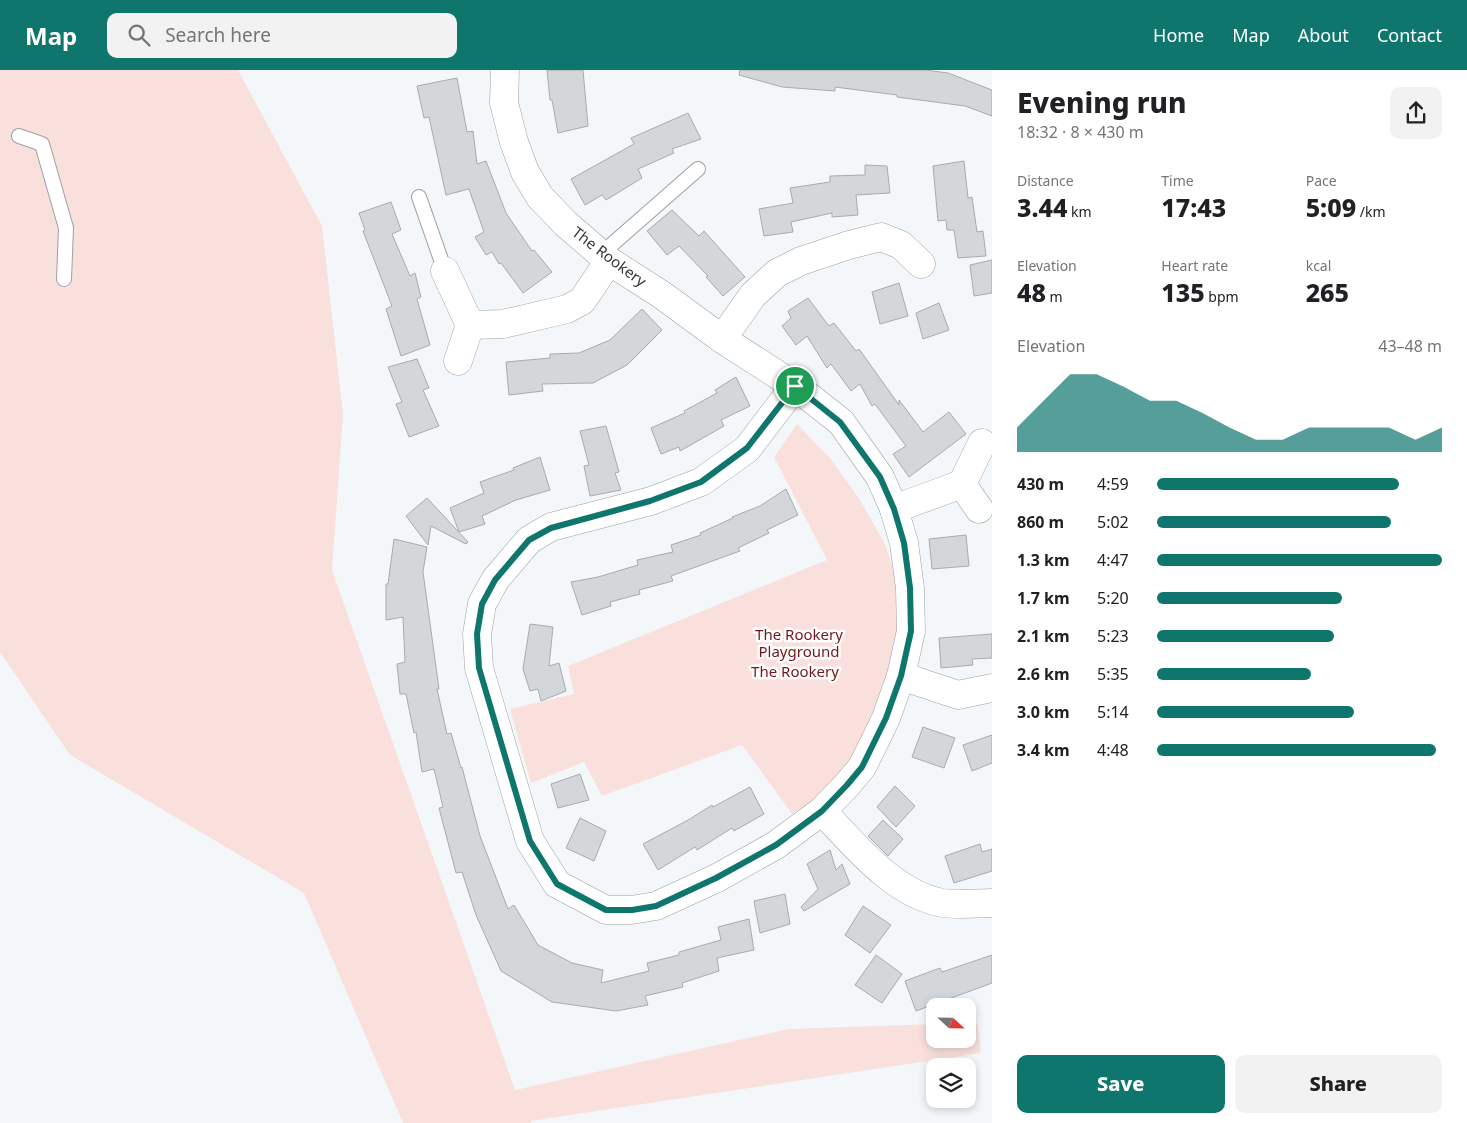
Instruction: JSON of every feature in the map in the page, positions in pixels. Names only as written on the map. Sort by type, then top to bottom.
[{"type":"street","name":"The Rookery","points":[[505,70],[504,103],[514,142],[525,172],[540,196],[566,224],[605,257],[662,295],[722,339],[795,386],[840,422],[880,477],[894,509],[904,543],[910,588],[911,631],[901,676],[886,718],[862,767],[822,811],[776,845],[716,878],[656,906],[632,910],[606,910],[557,884],[530,841],[479,668],[477,634],[482,604],[495,580],[529,540],[551,528],[650,501],[701,482],[747,448],[795,386]]},
{"type":"street","points":[[722,339],[753,295],[777,273],[801,261],[880,237],[901,245],[921,264]]},
{"type":"street","points":[[470,325],[503,324],[567,309],[582,301],[605,257]]},
{"type":"street","points":[[445,271],[470,325],[458,361]]},
{"type":"street","points":[[894,509],[962,484],[982,443]]},
{"type":"street","points":[[962,484],[979,509]]},
{"type":"street","points":[[901,676],[958,695],[992,688]]},
{"type":"street","points":[[822,811],[856,847],[894,881],[915,894],[939,902],[992,903]]},
{"type":"lane","points":[[20,136],[42,144],[66,228],[64,278]]},
{"type":"lane","points":[[605,257],[698,169]]},
{"type":"lane","points":[[419,197],[445,271]]},
{"type":"green space","points":[[0,70],[238,70],[322,226],[343,415],[332,570],[515,1090],[789,1029],[926,1024],[926,1048],[976,1048],[977,1023],[981,1053],[948,1058],[926,1058],[926,1061],[531,1121],[531,1123],[403,1123],[304,893],[70,755],[0,652]]},
{"type":"green space","name":"The Rookery","points":[[797,424],[830,458],[858,497],[884,542],[895,574],[899,630],[879,708],[851,761],[821,795],[792,814],[742,745],[602,796],[584,762],[531,783],[510,709],[574,694],[568,666],[827,560],[774,457]]},
{"type":"building","points":[[547,70],[583,70],[588,126],[558,133],[552,100],[550,100]]},
{"type":"building","points":[[740,70],[925,70],[948,73],[992,90],[992,116],[965,106],[897,97],[897,95],[835,87],[835,91],[782,87],[739,75]]},
{"type":"building","points":[[457,78],[467,132],[473,131],[477,164],[486,161],[506,213],[532,251],[534,250],[552,272],[523,293],[501,263],[499,264],[492,252],[486,255],[475,237],[484,232],[469,189],[446,195],[429,117],[424,118],[417,86]]},
{"type":"building","points":[[688,113],[701,139],[672,149],[674,153],[638,169],[642,178],[606,200],[602,195],[585,205],[571,179],[634,144],[631,138]]},
{"type":"building","points":[[964,161],[968,198],[972,197],[977,232],[983,231],[986,256],[958,258],[954,230],[947,230],[946,220],[938,221],[933,166]]},
{"type":"building","points":[[865,165],[887,166],[890,193],[856,195],[858,215],[832,217],[832,213],[791,222],[793,232],[764,236],[759,209],[793,203],[790,188],[830,182],[830,176],[865,175]]},
{"type":"building","points":[[391,202],[401,230],[392,234],[410,276],[415,273],[421,297],[417,299],[430,345],[401,356],[386,309],[392,306],[363,231],[365,230],[359,213]]},
{"type":"building","points":[[672,210],[699,236],[704,231],[745,277],[723,296],[706,277],[708,276],[679,246],[667,255],[647,231]]},
{"type":"building","points":[[992,260],[992,293],[974,296],[970,265]]},
{"type":"building","points":[[899,283],[908,316],[880,324],[872,292]]},
{"type":"building","points":[[808,298],[829,326],[834,323],[856,351],[859,349],[899,405],[899,400],[923,432],[949,412],[966,434],[909,477],[893,454],[906,446],[875,404],[872,406],[860,384],[851,391],[831,364],[827,368],[807,336],[796,345],[782,326],[791,318],[788,311]]},
{"type":"building","points":[[939,303],[949,330],[923,339],[916,313]]},
{"type":"building","points":[[642,309],[662,330],[627,365],[593,383],[542,384],[543,391],[509,395],[506,362],[550,358],[550,354],[579,353],[610,340]]},
{"type":"building","points":[[417,359],[429,388],[423,390],[439,426],[409,437],[396,404],[402,402],[388,367]]},
{"type":"building","points":[[736,377],[750,406],[721,420],[724,426],[680,451],[679,447],[661,454],[651,428],[685,413],[684,411],[717,393],[715,390]]},
{"type":"building","points":[[606,426],[619,472],[615,473],[621,490],[590,496],[584,466],[589,465],[580,431]]},
{"type":"building","points":[[540,457],[550,490],[516,500],[482,516],[485,524],[459,532],[450,508],[484,493],[480,482],[514,470],[513,468]]},
{"type":"building","points":[[786,489],[798,515],[767,530],[769,533],[738,548],[740,551],[671,576],[673,581],[639,590],[640,594],[610,602],[611,606],[582,615],[571,582],[598,577],[638,565],[637,560],[673,552],[671,545],[701,535],[700,533],[732,517],[760,506]]},
{"type":"building","points":[[427,498],[468,542],[466,544],[431,526],[428,545],[406,516]]},
{"type":"building","points":[[966,535],[969,566],[932,569],[929,539]]},
{"type":"building","points":[[394,539],[427,547],[423,572],[439,689],[437,689],[447,734],[451,733],[480,836],[508,909],[514,905],[538,945],[572,963],[603,970],[601,983],[649,971],[647,963],[679,955],[679,952],[721,940],[718,927],[749,919],[754,950],[717,958],[719,971],[682,983],[683,987],[645,996],[648,1005],[616,1011],[552,1002],[501,971],[476,915],[462,872],[456,873],[439,808],[443,807],[434,769],[422,772],[416,732],[414,733],[406,694],[400,694],[397,664],[405,662],[403,617],[386,620],[386,584],[388,584]]},
{"type":"building","points":[[530,624],[553,627],[549,666],[559,663],[566,691],[541,701],[538,689],[530,691],[523,669]]},
{"type":"building","points":[[992,634],[992,658],[972,659],[973,665],[941,668],[939,638]]},
{"type":"building","points":[[923,727],[955,738],[944,768],[912,757]]},
{"type":"building","points":[[992,735],[992,763],[972,771],[963,745]]},
{"type":"building","points":[[580,774],[589,800],[558,808],[551,784]]},
{"type":"building","points":[[895,786],[915,806],[896,827],[877,807]]},
{"type":"building","points":[[750,787],[764,814],[734,831],[732,828],[697,850],[695,847],[658,870],[643,844],[712,805],[713,807]]},
{"type":"building","points":[[580,818],[606,831],[594,861],[566,848]]},
{"type":"building","points":[[883,820],[903,839],[888,856],[868,836]]},
{"type":"building","points":[[980,844],[982,852],[992,849],[992,871],[954,883],[945,856]]},
{"type":"building","points":[[830,850],[836,870],[842,864],[850,884],[804,911],[801,907],[818,889],[807,864]]},
{"type":"building","points":[[785,894],[790,924],[760,933],[754,901]]},
{"type":"building","points":[[863,906],[891,925],[870,953],[845,935]]},
{"type":"building","points":[[876,955],[902,974],[882,1003],[855,985]]},
{"type":"building","points":[[992,955],[992,983],[951,998],[926,998],[926,1007],[916,1011],[905,981],[940,968],[942,972]]},
{"type":"route","points":[[795,386],[840,422],[880,477],[894,509],[904,543],[910,588],[911,631],[901,676],[886,718],[862,767],[847,785],[822,811],[776,845],[716,878],[656,906],[632,910],[606,910],[557,884],[530,841],[479,668],[477,634],[482,604],[495,580],[529,540],[551,528],[650,501],[701,482],[747,448],[795,386]]},
{"type":"park label","name":"The Rookery Playground","points":[[799,644]]}]
